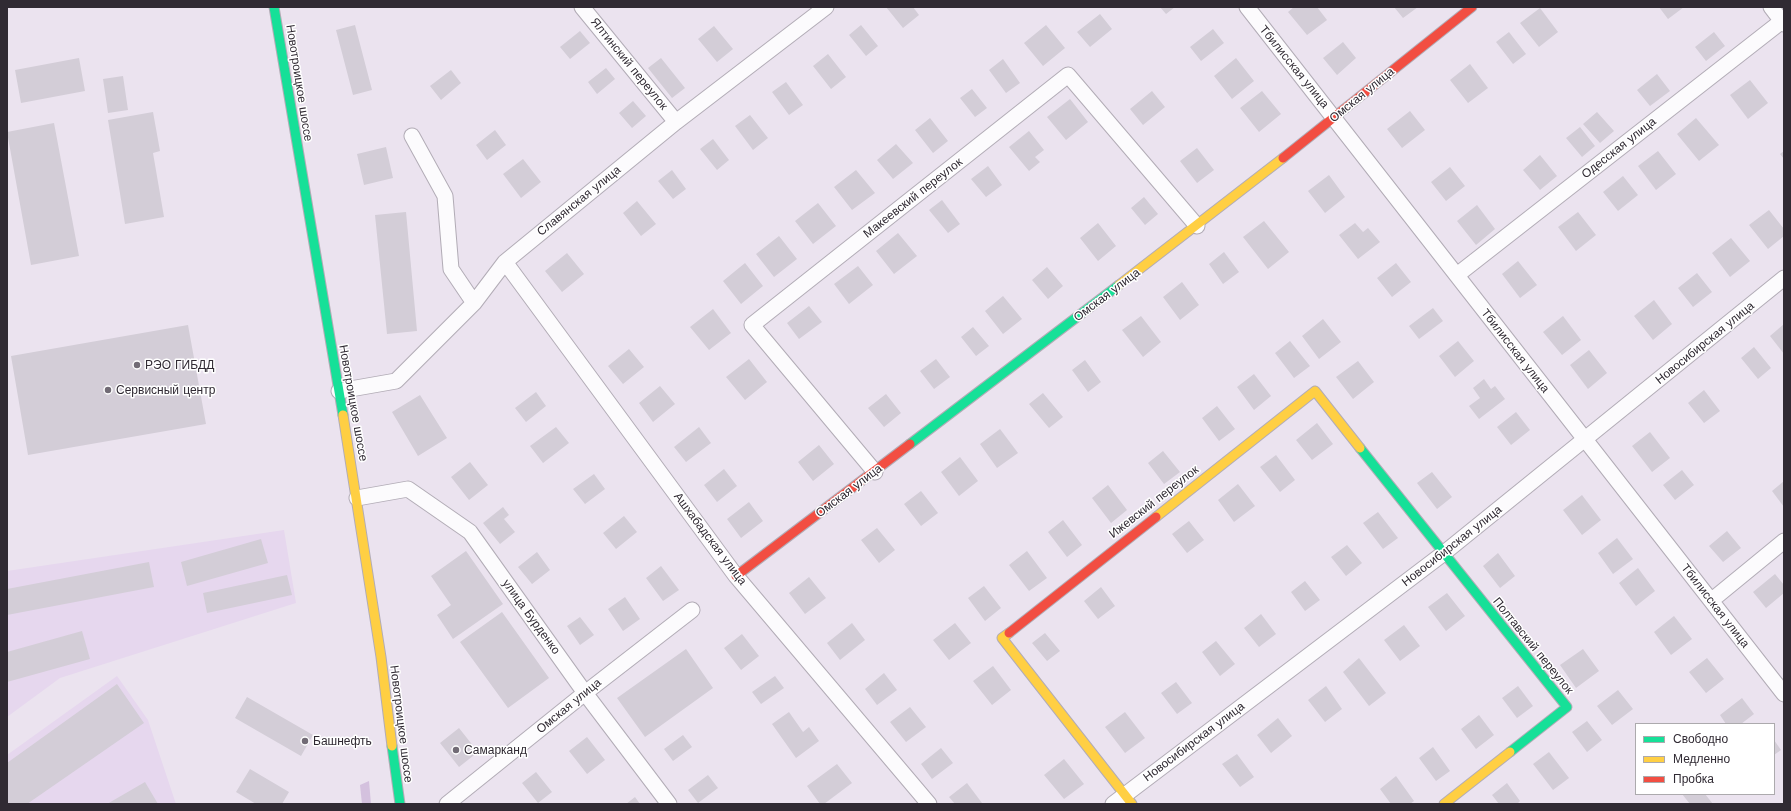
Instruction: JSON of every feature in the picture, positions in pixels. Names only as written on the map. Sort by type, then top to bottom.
[{"type":"street","name":"Новотроицкое шоссе","points":[[274,7],[357,498],[400,804]]},
{"type":"street","name":"Ялтинский переулок","points":[[582,7],[676,122]]},
{"type":"street","name":"Славянская улица","points":[[340,391],[396,380],[474,303],[505,262],[676,122],[826,7]]},
{"type":"street","name":"Тбилисская улица","points":[[1247,7],[1784,694]]},
{"type":"street","name":"Омская улица","points":[[736,576],[875,472],[1197,226],[1472,7]]},
{"type":"street","points":[[1772,7],[1783,22]]},
{"type":"street","name":"Одесская улица","points":[[1456,275],[1783,22]]},
{"type":"street","name":"Макеевский переулок","points":[[875,472],[752,325],[1068,75],[1197,226]]},
{"type":"street","points":[[412,136],[445,196],[451,269],[474,303]]},
{"type":"street","name":"Ашхабадская улица","points":[[505,262],[736,576],[929,804]]},
{"type":"street","name":"Новосибирская улица","points":[[1123,801],[1444,553],[1784,278]]},
{"type":"street","name":"Ижевский переулок","points":[[1123,801],[1002,638],[1315,391],[1444,553]]},
{"type":"street","name":"улица Бурденко","points":[[357,498],[408,489],[470,532],[585,692],[669,804]]},
{"type":"street","points":[[1712,600],[1784,541]]},
{"type":"street","name":"Полтавский переулок","points":[[1444,553],[1567,707],[1444,804]]},
{"type":"street","name":"Омская улица","points":[[447,804],[585,692],[692,610]]},
{"type":"shaded area","points":[[284,530],[296,603],[60,678],[7,717],[7,571]]},
{"type":"shaded area","points":[[117,676],[148,720],[176,804],[7,804],[7,755]]},
{"type":"shaded area","points":[[369,781],[371,804],[362,804],[360,785]]},
{"type":"building","points":[[886,7],[913,7],[919,15],[903,28]]},
{"type":"building","points":[[1160,7],[1175,7],[1166,14]]},
{"type":"building","points":[[1294,7],[1317,7],[1327,20],[1307,35],[1288,12]]},
{"type":"building","points":[[1394,7],[1418,7],[1403,18]]},
{"type":"building","points":[[1659,7],[1684,7],[1668,19]]},
{"type":"building","points":[[1540,8],[1558,32],[1539,47],[1520,23]]},
{"type":"building","points":[[1100,14],[1112,29],[1090,47],[1077,32]]},
{"type":"building","points":[[355,25],[372,90],[353,95],[336,30]]},
{"type":"building","points":[[861,25],[878,46],[866,56],[849,35]]},
{"type":"building","points":[[1046,25],[1065,48],[1043,66],[1024,43]]},
{"type":"building","points":[[714,26],[733,49],[717,62],[698,39]]},
{"type":"building","points":[[1213,29],[1224,43],[1201,61],[1190,47]]},
{"type":"building","points":[[580,31],[590,43],[570,59],[560,47]]},
{"type":"building","points":[[1509,32],[1526,54],[1513,64],[1496,42]]},
{"type":"building","points":[[1714,32],[1725,46],[1706,61],[1695,47]]},
{"type":"building","points":[[1343,42],[1356,58],[1337,75],[1323,58]]},
{"type":"building","points":[[828,54],[846,77],[831,89],[813,66]]},
{"type":"building","points":[[79,58],[85,91],[21,103],[15,70]]},
{"type":"building","points":[[661,58],[685,88],[672,98],[648,68]]},
{"type":"building","points":[[1236,58],[1254,81],[1232,99],[1214,76]]},
{"type":"building","points":[[1003,59],[1020,83],[1006,93],[989,70]]},
{"type":"building","points":[[1470,64],[1488,88],[1468,103],[1450,80]]},
{"type":"building","points":[[606,68],[615,79],[597,94],[588,82]]},
{"type":"building","points":[[451,70],[461,83],[441,100],[430,86]]},
{"type":"building","points":[[1657,74],[1670,91],[1650,106],[1637,90]]},
{"type":"building","points":[[123,76],[128,110],[108,113],[103,79]]},
{"type":"building","points":[[1750,80],[1768,103],[1748,119],[1730,95]]},
{"type":"building","points":[[786,82],[803,105],[789,115],[772,92]]},
{"type":"building","points":[[972,89],[987,108],[975,117],[960,98]]},
{"type":"building","points":[[1152,91],[1165,107],[1143,125],[1130,109]]},
{"type":"building","points":[[1262,91],[1281,114],[1259,132],[1240,108]]},
{"type":"building","points":[[1070,99],[1088,122],[1066,140],[1047,117]]},
{"type":"building","points":[[633,101],[646,116],[632,128],[619,113]]},
{"type":"building","points":[[1410,111],[1425,130],[1402,148],[1387,129]]},
{"type":"building","points":[[153,112],[160,151],[153,153],[164,217],[125,224],[108,120]]},
{"type":"building","points":[[1597,112],[1614,131],[1600,143],[1583,124]]},
{"type":"building","points":[[750,115],[768,138],[753,150],[735,126]]},
{"type":"building","points":[[930,118],[948,141],[933,153],[915,130]]},
{"type":"building","points":[[1696,118],[1719,145],[1699,161],[1677,134]]},
{"type":"building","points":[[54,123],[79,256],[31,265],[7,132]]},
{"type":"building","points":[[1580,127],[1595,146],[1582,157],[1566,138]]},
{"type":"building","points":[[495,130],[506,145],[487,160],[476,145]]},
{"type":"building","points":[[1029,131],[1044,150],[1035,157],[1040,162],[1029,171],[1009,147]]},
{"type":"building","points":[[713,139],[729,160],[717,170],[700,149]]},
{"type":"building","points":[[896,144],[913,163],[893,179],[877,160]]},
{"type":"building","points":[[386,147],[393,178],[364,185],[357,154]]},
{"type":"building","points":[[1197,148],[1214,170],[1197,183],[1180,161]]},
{"type":"building","points":[[1658,151],[1676,174],[1656,190],[1638,166]]},
{"type":"building","points":[[1784,151],[1784,159],[1780,154]]},
{"type":"building","points":[[1540,155],[1557,176],[1540,190],[1523,170]]},
{"type":"building","points":[[523,159],[541,182],[521,198],[503,174]]},
{"type":"building","points":[[988,166],[1002,185],[986,197],[971,179]]},
{"type":"building","points":[[1450,167],[1465,186],[1446,201],[1431,182]]},
{"type":"building","points":[[672,170],[686,189],[673,199],[658,181]]},
{"type":"building","points":[[856,170],[875,193],[852,210],[834,187]]},
{"type":"building","points":[[1329,175],[1345,197],[1325,213],[1308,191]]},
{"type":"building","points":[[1623,176],[1638,195],[1618,211],[1603,192]]},
{"type":"building","points":[[1144,197],[1158,214],[1145,225],[1131,208]]},
{"type":"building","points":[[942,200],[960,224],[948,233],[929,210]]},
{"type":"building","points":[[637,201],[656,224],[641,236],[623,213]]},
{"type":"building","points":[[818,203],[836,226],[813,244],[795,221]]},
{"type":"building","points":[[1477,205],[1495,229],[1476,245],[1457,221]]},
{"type":"building","points":[[1769,210],[1784,229],[1784,236],[1768,249],[1749,225]]},
{"type":"building","points":[[406,212],[417,331],[387,334],[375,215]]},
{"type":"building","points":[[1578,212],[1596,235],[1576,251],[1558,227]]},
{"type":"building","points":[[1264,221],[1289,252],[1268,269],[1243,237]]},
{"type":"building","points":[[1098,223],[1116,246],[1098,261],[1080,238]]},
{"type":"building","points":[[1355,223],[1363,232],[1368,228],[1380,242],[1358,259],[1339,235]]},
{"type":"building","points":[[898,233],[917,256],[894,274],[876,251]]},
{"type":"building","points":[[779,236],[797,259],[774,277],[756,254]]},
{"type":"building","points":[[1731,238],[1750,261],[1730,277],[1712,253]]},
{"type":"building","points":[[1224,252],[1239,272],[1223,284],[1209,264]]},
{"type":"building","points":[[567,253],[584,274],[562,292],[545,271]]},
{"type":"building","points":[[1518,261],[1537,285],[1520,298],[1502,274]]},
{"type":"building","points":[[745,263],[763,286],[741,304],[723,281]]},
{"type":"building","points":[[1396,263],[1411,282],[1392,297],[1377,278]]},
{"type":"building","points":[[858,266],[873,285],[849,304],[834,284]]},
{"type":"building","points":[[1047,267],[1063,286],[1048,299],[1032,280]]},
{"type":"building","points":[[1697,273],[1712,292],[1693,307],[1678,288]]},
{"type":"building","points":[[1182,282],[1199,305],[1180,320],[1163,297]]},
{"type":"building","points":[[1003,296],[1022,319],[1003,334],[985,311]]},
{"type":"building","points":[[1654,300],[1672,324],[1653,340],[1634,316]]},
{"type":"building","points":[[809,306],[822,322],[799,339],[787,323]]},
{"type":"building","points":[[1433,308],[1443,321],[1419,339],[1409,326]]},
{"type":"building","points":[[713,309],[731,333],[709,350],[690,327]]},
{"type":"building","points":[[1141,316],[1161,342],[1143,357],[1122,330]]},
{"type":"building","points":[[1563,316],[1581,340],[1562,355],[1543,332]]},
{"type":"building","points":[[1323,319],[1341,342],[1319,359],[1302,336]]},
{"type":"building","points":[[1784,324],[1784,354],[1770,336]]},
{"type":"building","name":"Сервисный центр","points":[[188,325],[206,424],[28,455],[11,356]]},
{"type":"building","points":[[973,327],[989,346],[976,356],[961,337]]},
{"type":"building","points":[[1290,341],[1310,366],[1294,378],[1275,353]]},
{"type":"building","points":[[1458,341],[1474,361],[1455,377],[1439,356]]},
{"type":"building","points":[[1754,347],[1771,368],[1758,379],[1741,358]]},
{"type":"building","points":[[629,349],[644,367],[623,384],[608,366]]},
{"type":"building","points":[[1589,350],[1607,373],[1588,389],[1570,365]]},
{"type":"building","points":[[749,359],[767,382],[745,400],[726,377]]},
{"type":"building","points":[[936,359],[950,377],[934,389],[920,371]]},
{"type":"building","points":[[1085,360],[1101,382],[1088,392],[1072,370]]},
{"type":"building","points":[[1358,361],[1374,382],[1353,399],[1336,377]]},
{"type":"building","points":[[1254,374],[1271,396],[1254,410],[1237,387]]},
{"type":"building","points":[[1484,379],[1491,389],[1495,386],[1505,399],[1479,419],[1469,406],[1480,398],[1473,388]]},
{"type":"building","points":[[660,386],[675,404],[653,422],[639,403]]},
{"type":"building","points":[[1704,390],[1720,411],[1704,423],[1688,403]]},
{"type":"building","points":[[536,392],[546,406],[526,422],[515,408]]},
{"type":"building","points":[[1043,393],[1063,417],[1049,428],[1029,404]]},
{"type":"building","points":[[886,394],[901,413],[884,427],[868,408]]},
{"type":"building","points":[[420,395],[447,438],[418,456],[392,412]]},
{"type":"building","points":[[1217,406],[1235,429],[1219,441],[1202,418]]},
{"type":"building","points":[[1516,412],[1530,430],[1511,445],[1497,427]]},
{"type":"building","points":[[1317,423],[1333,444],[1312,460],[1296,440]]},
{"type":"building","points":[[556,427],[569,443],[543,463],[530,446]]},
{"type":"building","points":[[699,427],[711,443],[686,462],[674,447]]},
{"type":"building","points":[[1000,429],[1018,453],[997,468],[980,444]]},
{"type":"building","points":[[1650,432],[1670,458],[1652,472],[1632,446]]},
{"type":"building","points":[[819,445],[834,464],[813,481],[798,462]]},
{"type":"building","points":[[1163,451],[1180,472],[1164,484],[1148,463]]},
{"type":"building","points":[[1276,455],[1295,480],[1280,492],[1260,467]]},
{"type":"building","points":[[960,457],[978,481],[959,496],[941,472]]},
{"type":"building","points":[[470,462],[488,485],[469,500],[451,477]]},
{"type":"building","points":[[724,469],[737,486],[717,502],[704,485]]},
{"type":"building","points":[[1682,470],[1694,485],[1675,500],[1663,485]]},
{"type":"building","points":[[1432,472],[1452,497],[1437,509],[1417,483]]},
{"type":"building","points":[[594,474],[605,489],[585,504],[573,489]]},
{"type":"building","points":[[1784,481],[1784,507],[1772,491]]},
{"type":"building","points":[[1238,484],[1255,506],[1234,522],[1218,500]]},
{"type":"building","points":[[1108,485],[1127,510],[1111,523],[1092,498]]},
{"type":"building","points":[[921,491],[938,513],[921,526],[904,504]]},
{"type":"building","points":[[1582,495],[1601,520],[1582,535],[1563,510]]},
{"type":"building","points":[[749,502],[763,521],[741,538],[727,519]]},
{"type":"building","points":[[503,507],[509,515],[504,519],[515,532],[500,544],[483,523]]},
{"type":"building","points":[[1378,512],[1398,538],[1383,549],[1363,523]]},
{"type":"building","points":[[624,516],[637,532],[616,549],[603,533]]},
{"type":"building","points":[[1063,520],[1082,545],[1067,557],[1048,532]]},
{"type":"building","points":[[1189,521],[1204,540],[1187,553],[1172,534]]},
{"type":"building","points":[[877,528],[895,550],[879,563],[861,540]]},
{"type":"building","points":[[1727,531],[1741,548],[1723,562],[1709,546]]},
{"type":"building","points":[[1617,538],[1633,559],[1613,574],[1598,553]]},
{"type":"building","points":[[261,539],[268,563],[187,586],[181,562]]},
{"type":"building","points":[[1347,545],[1362,563],[1346,576],[1331,557]]},
{"type":"building","points":[[466,551],[503,604],[453,639],[437,615],[451,605],[431,576]]},
{"type":"building","points":[[1027,551],[1047,578],[1029,591],[1009,565]]},
{"type":"building","points":[[537,552],[550,570],[532,584],[518,567]]},
{"type":"building","points":[[1498,553],[1515,576],[1500,588],[1483,566]]},
{"type":"building","points":[[149,562],[154,587],[7,615],[7,589]]},
{"type":"building","points":[[661,566],[679,590],[663,601],[646,578]]},
{"type":"building","points":[[1638,568],[1655,591],[1636,606],[1619,583]]},
{"type":"building","points":[[1775,574],[1784,585],[1784,593],[1766,608],[1753,592]]},
{"type":"building","points":[[287,575],[292,595],[207,613],[203,593]]},
{"type":"building","points":[[809,577],[826,598],[805,614],[789,593]]},
{"type":"building","points":[[1305,581],[1320,600],[1305,611],[1291,592]]},
{"type":"building","points":[[984,586],[1001,608],[985,621],[968,598]]},
{"type":"building","points":[[1101,587],[1115,606],[1098,619],[1084,601]]},
{"type":"building","points":[[1447,593],[1465,616],[1446,631],[1428,607]]},
{"type":"building","points":[[625,597],[640,619],[623,631],[608,609]]},
{"type":"building","points":[[502,612],[549,678],[508,708],[460,642]]},
{"type":"building","points":[[1261,614],[1276,634],[1259,647],[1244,628]]},
{"type":"building","points":[[1674,616],[1692,639],[1671,655],[1654,632]]},
{"type":"building","points":[[580,617],[594,635],[580,645],[567,626]]},
{"type":"building","points":[[852,623],[865,640],[840,660],[827,643]]},
{"type":"building","points":[[955,623],[971,643],[949,660],[933,640]]},
{"type":"building","points":[[1404,625],[1420,646],[1400,661],[1384,640]]},
{"type":"building","points":[[82,631],[90,659],[7,682],[7,652]]},
{"type":"building","points":[[1045,633],[1060,651],[1047,661],[1032,643]]},
{"type":"building","points":[[742,634],[759,656],[741,670],[724,648]]},
{"type":"building","points":[[1216,641],[1235,664],[1220,676],[1202,652]]},
{"type":"building","points":[[686,649],[713,688],[645,737],[617,698]]},
{"type":"building","points":[[1583,649],[1599,671],[1576,688],[1560,665]]},
{"type":"building","points":[[1359,658],[1386,693],[1369,706],[1343,672]]},
{"type":"building","points":[[1707,658],[1724,679],[1706,693],[1689,672]]},
{"type":"building","points":[[993,666],[1011,690],[992,705],[973,681]]},
{"type":"building","points":[[884,673],[897,690],[877,705],[865,689]]},
{"type":"building","points":[[775,676],[784,688],[761,704],[752,692]]},
{"type":"building","points":[[1176,682],[1192,703],[1177,714],[1161,693]]},
{"type":"building","points":[[117,684],[144,723],[27,804],[7,804],[7,763]]},
{"type":"building","points":[[1326,686],[1342,709],[1325,722],[1308,700]]},
{"type":"building","points":[[1518,686],[1533,706],[1517,718],[1502,698]]},
{"type":"building","points":[[1618,690],[1633,709],[1612,725],[1597,706]]},
{"type":"building","points":[[247,697],[313,735],[301,756],[235,718]]},
{"type":"building","points":[[1742,698],[1754,714],[1742,723],[1725,723],[1720,715]]},
{"type":"building","points":[[910,707],[926,727],[906,742],[890,722]]},
{"type":"building","points":[[789,712],[803,732],[809,727],[819,741],[796,758],[772,724]]},
{"type":"building","points":[[1125,712],[1145,738],[1125,753],[1105,727]]},
{"type":"building","points":[[1479,715],[1494,735],[1476,749],[1461,729]]},
{"type":"building","points":[[1278,718],[1292,736],[1271,753],[1257,735]]},
{"type":"building","points":[[1587,721],[1602,740],[1587,752],[1572,732]]},
{"type":"building","points":[[459,728],[478,752],[459,767],[440,743]]},
{"type":"building","points":[[683,735],[692,747],[673,761],[664,749]]},
{"type":"building","points":[[587,737],[605,760],[587,774],[569,751]]},
{"type":"building","points":[[1775,741],[1781,750],[1775,754]]},
{"type":"building","points":[[1433,747],[1450,771],[1436,781],[1419,758]]},
{"type":"building","points":[[941,748],[953,763],[932,779],[921,764]]},
{"type":"building","points":[[1549,752],[1569,778],[1553,790],[1533,764]]},
{"type":"building","points":[[1237,754],[1254,777],[1240,787],[1222,764]]},
{"type":"building","points":[[1064,759],[1084,784],[1064,799],[1044,775]]},
{"type":"building","points":[[837,764],[852,783],[824,804],[820,804],[807,786]]},
{"type":"building","points":[[250,769],[289,792],[282,804],[256,804],[236,792]]},
{"type":"building","points":[[536,772],[552,792],[538,803],[522,783]]},
{"type":"building","points":[[708,775],[718,788],[698,803],[688,790]]},
{"type":"building","points":[[1396,776],[1414,801],[1410,804],[1391,804],[1380,789]]},
{"type":"building","points":[[145,782],[158,804],[107,804]]},
{"type":"building","points":[[967,783],[982,803],[981,804],[955,804],[949,797]]},
{"type":"building","points":[[1507,783],[1520,801],[1517,804],[1499,804],[1492,795]]},
{"type":"building","points":[[1683,795],[1706,795],[1713,804],[1690,804]]},
{"type":"building","points":[[635,797],[640,804],[626,804]]},
{"type":"traffic: fast","points":[[274,7],[343,415]]},
{"type":"traffic: fast","points":[[910,444],[1119,285]]},
{"type":"traffic: fast","points":[[1360,448],[1567,707],[1510,752]]},
{"type":"traffic: fast","points":[[392,746],[400,804]]},
{"type":"traffic: slow","points":[[1119,285],[1283,158]]},
{"type":"traffic: slow","points":[[1156,517],[1315,391],[1360,448]]},
{"type":"traffic: slow","points":[[343,415],[381,657],[392,746]]},
{"type":"traffic: slow","points":[[1009,633],[1002,638],[1132,804]]},
{"type":"traffic: slow","points":[[1444,804],[1510,752]]},
{"type":"traffic: jam","points":[[1283,158],[1472,7]]},
{"type":"traffic: jam","points":[[736,576],[910,444]]},
{"type":"traffic: jam","points":[[1009,633],[1156,517]]},
{"type":"place","name":"РЭО ГИБДД","points":[[137,365]]},
{"type":"place","name":"Сервисный центр","points":[[108,390]]},
{"type":"place","name":"Башнефть","points":[[305,741]]},
{"type":"place","name":"Самарканд","points":[[456,750]]}]
